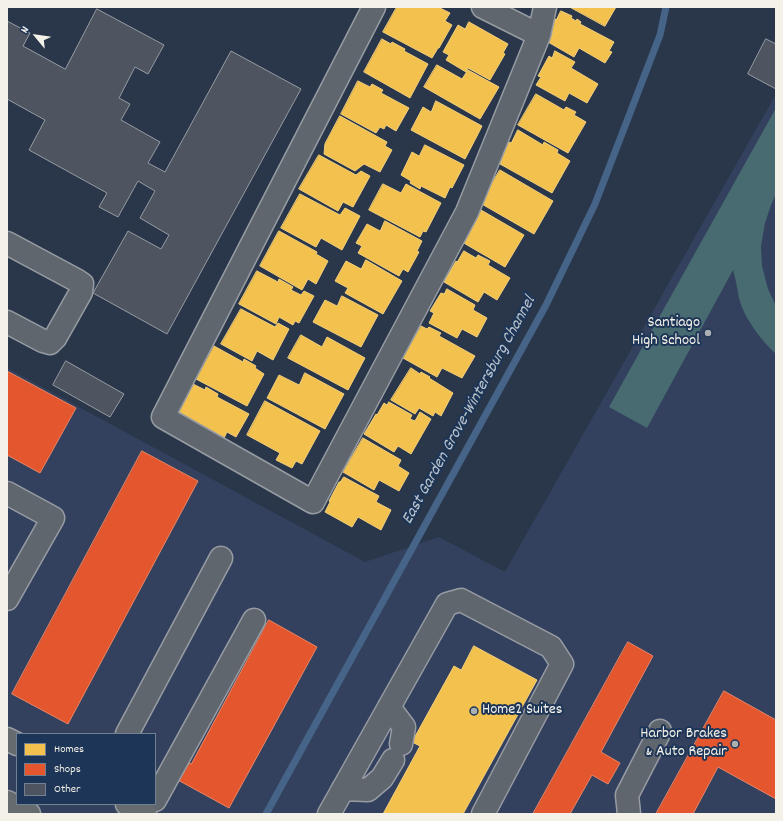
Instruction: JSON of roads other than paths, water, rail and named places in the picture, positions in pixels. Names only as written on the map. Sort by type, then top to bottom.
[{"type":"main road","points":[[7,739],[16,744]]},
{"type":"main road","points":[[7,803],[29,814]]},
{"type":"main road","points":[[129,805],[146,814]]},
{"type":"lane","points":[[374,7],[163,417],[313,502],[467,212],[539,35],[545,7]]},
{"type":"lane","points":[[483,7],[539,35]]},
{"type":"lane","points":[[7,243],[82,284],[81,292],[50,343],[43,341],[7,322]]},
{"type":"lane","points":[[7,493],[53,518],[7,599]]},
{"type":"lane","points":[[128,733],[221,558]]},
{"type":"lane","points":[[329,814],[447,604],[461,600],[551,647],[562,664],[483,814]]},
{"type":"lane","points":[[156,798],[254,620]]},
{"type":"lane","points":[[343,789],[368,790],[382,778],[397,752],[404,727],[389,708]]},
{"type":"lane","points":[[629,814],[627,795],[660,731]]},
{"type":"lane","points":[[146,814],[152,805]]},
{"type":"waterway","name":"East Garden Grove-Wintersburg Channel","points":[[266,814],[546,305],[595,204],[660,35],[666,7]]},
{"type":"place","name":"Santiago High School","points":[[708,333]]},
{"type":"place","name":"Home2 Suites","points":[[474,711]]},
{"type":"place","name":"Harbor Brakes & Auto Repair","points":[[735,744]]}]
